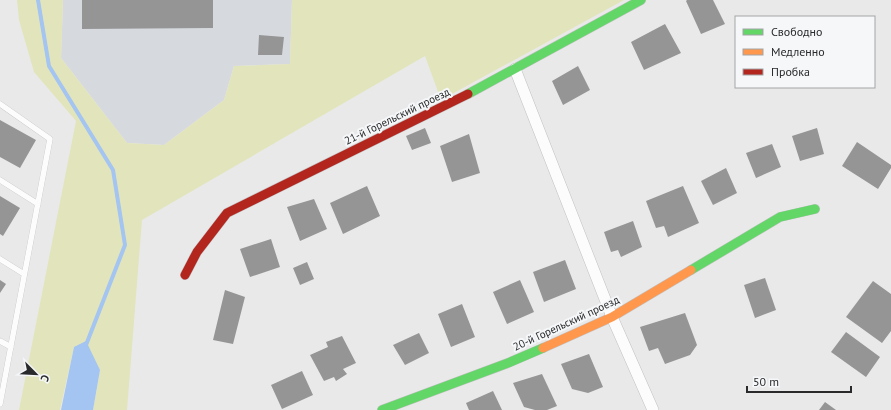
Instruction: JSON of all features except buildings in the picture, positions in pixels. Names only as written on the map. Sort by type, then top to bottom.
[{"type":"street","name":"21-й Горельский проезд","points":[[186,275],[196,252],[227,213],[515,70],[641,0]]},
{"type":"street","points":[[515,70],[612,317],[653,410]]},
{"type":"street","name":"20-й Горельский проезд","points":[[382,410],[508,363],[612,317],[780,217],[816,209]]},
{"type":"lane","points":[[0,104],[50,139],[0,404]]},
{"type":"lane","points":[[0,180],[38,204]]},
{"type":"lane","points":[[0,259],[24,274]]},
{"type":"lane","points":[[0,341],[11,348]]},
{"type":"shaded area","points":[[63,0],[292,0],[290,64],[234,66],[224,100],[164,145],[127,143],[61,58]]},
{"type":"green space","points":[[17,0],[63,0],[61,58],[127,143],[164,145],[224,100],[234,66],[290,64],[292,0],[624,0],[441,100],[425,56],[142,220],[127,410],[93,410],[100,370],[74,347],[60,410],[19,410],[76,121],[34,72],[19,20]]},
{"type":"water","points":[[86,341],[100,370],[93,410],[61,410],[74,347]]},
{"type":"waterway","points":[[38,0],[49,66],[113,170],[125,245],[86,345]]},
{"type":"traffic: fast","points":[[468,94],[641,0]]},
{"type":"traffic: fast","points":[[691,270],[780,217],[815,209]]},
{"type":"traffic: fast","points":[[382,410],[508,363],[543,348]]},
{"type":"traffic: slow","points":[[543,348],[612,317],[691,270]]},
{"type":"traffic: jam","points":[[185,275],[197,252],[227,213],[468,94]]}]
